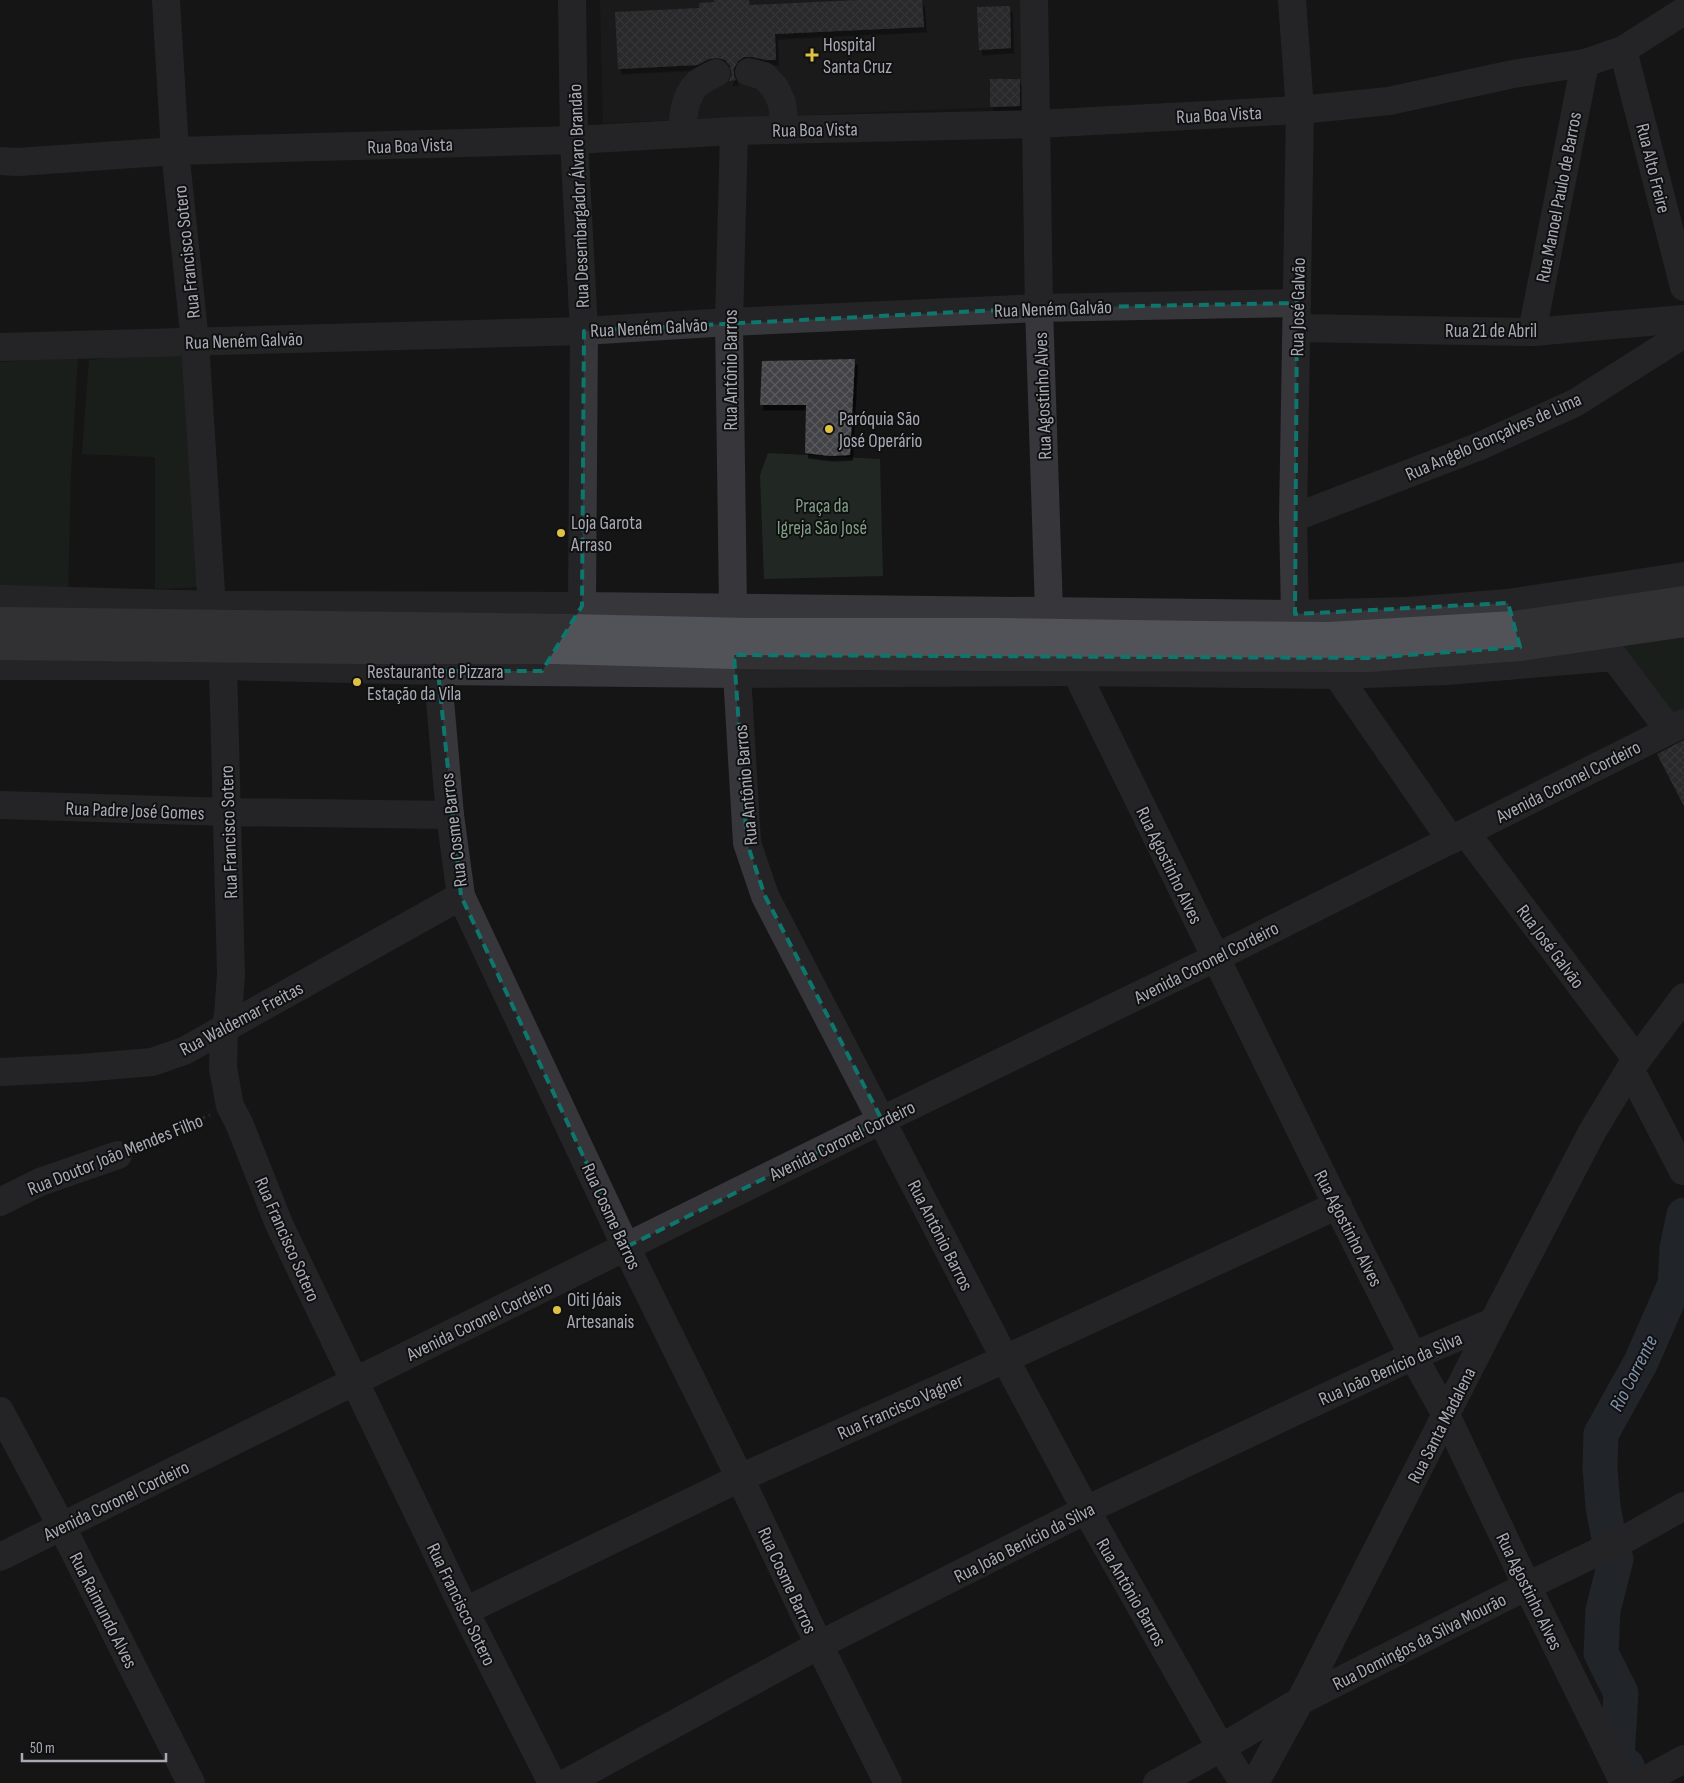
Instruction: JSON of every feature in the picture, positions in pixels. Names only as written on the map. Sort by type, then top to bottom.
[{"type":"main road","points":[[1517,635],[1684,600]]},
{"type":"main road","points":[[0,621],[217,636],[437,661],[562,639],[735,664],[998,644],[1203,635],[1517,635],[1684,623]]},
{"type":"main road","points":[[0,646],[217,636],[562,639],[748,632],[998,644]]},
{"type":"street","name":"Rua Francisco Sotero","points":[[166,0],[175,152],[195,342],[217,636],[227,812],[231,974],[228,1016],[224,1030],[223,1068],[230,1106],[239,1123],[279,1224],[465,1611],[552,1783]]},
{"type":"street","name":"Rua Desembargador Álvaro Brandão","points":[[562,639],[584,331],[574,140],[572,0]]},
{"type":"street","name":"Rua Agostinho Alves","points":[[1034,0],[1039,308],[1048,611]]},
{"type":"street","name":"Rua José Galvão","points":[[1292,0],[1300,110],[1293,518],[1295,614]]},
{"type":"street","name":"Rua Boa Vista","points":[[0,161],[18,162],[175,152],[574,140],[785,130],[1037,124],[1300,110],[1388,101],[1514,74],[1585,63],[1623,50],[1684,11]]},
{"type":"street","name":"Rua Alto Freire","points":[[1623,50],[1684,287]]},
{"type":"street","name":"Rua Manoel Paulo de Barros","points":[[1532,332],[1585,63]]},
{"type":"street","points":[[749,72],[764,76],[775,88],[782,103],[785,130]]},
{"type":"street","points":[[682,134],[683,112],[689,96],[698,82],[716,73]]},
{"type":"street","name":"Rua Antônio Barros","points":[[733,608],[729,322],[734,132]]},
{"type":"street","name":"Rua Neném Galvão","points":[[0,347],[584,331],[729,322],[1039,308],[1297,316]]},
{"type":"street","name":"Rua 21 de Abril","points":[[1297,316],[1532,332],[1684,319]]},
{"type":"street","name":"Rua Angelo Gonçalves de Lima","points":[[1293,518],[1480,446],[1575,403],[1684,334]]},
{"type":"street","points":[[735,664],[1076,672],[1337,675],[1446,671],[1517,635],[1684,576]]},
{"type":"street","points":[[0,599],[217,636]]},
{"type":"street","points":[[562,639],[733,608],[1295,614],[1408,611],[1614,657],[1677,726]]},
{"type":"street","points":[[0,666],[217,636]]},
{"type":"street","name":"Rua Cosme Barros","points":[[437,661],[450,815],[461,896],[626,1247],[740,1478],[818,1645],[888,1783]]},
{"type":"street","name":"Rua Antônio Barros","points":[[735,664],[747,843],[765,896],[1086,1510],[1221,1748],[1244,1783]]},
{"type":"street","name":"Rua Agostinho Alves","points":[[1076,672],[1215,958],[1413,1356],[1446,1415],[1527,1586],[1624,1783]]},
{"type":"street","name":"Rua José Galvão","points":[[1337,675],[1458,837],[1633,1065],[1683,1171]]},
{"type":"street","name":"Avenida Coronel Cordeiro","points":[[0,1557],[882,1120],[1215,958],[1677,726]]},
{"type":"street","name":"Rua Padre José Gomes","points":[[0,805],[227,812],[450,815]]},
{"type":"street","name":"Rua Waldemar Freitas","points":[[0,1072],[152,1062],[184,1052],[461,896]]},
{"type":"street","name":"Rua Santa Madalena","points":[[1254,1783],[1300,1701],[1592,1132],[1633,1065],[1684,997]]},
{"type":"street","name":"Rua Doutor João Mendes Filho","points":[[0,1202],[40,1182],[118,1154]]},
{"type":"street","name":"Rua Francisco Vagner","points":[[465,1611],[740,1478],[1338,1205]]},
{"type":"street","name":"Rua João Benício da Silva","points":[[566,1783],[818,1645],[1086,1510],[1413,1356],[1493,1322]]},
{"type":"street","name":"Rua Raimundo Alves","points":[[0,1411],[62,1527],[190,1783]]},
{"type":"street","name":"Rua Domingos da Silva Mourão","points":[[1157,1783],[1300,1701],[1527,1586],[1629,1537],[1684,1506]]},
{"type":"street","points":[[1640,1783],[1684,1760]]},
{"type":"path","name":"Rua Doutor João Mendes Filho","points":[[118,1154],[230,1106]]},
{"type":"highlighted area","points":[[1297,303],[1295,614],[1508,603],[1520,647],[1368,658],[734,655],[747,843],[765,896],[882,1120],[626,1247],[461,896],[438,671],[542,671],[582,606],[584,331],[1039,308]]},
{"type":"shaded area","name":"Hospital Santa Cruz","points":[[600,0],[1022,0],[1023,106],[603,123]]},
{"type":"green space","points":[[171,352],[185,354],[200,587],[155,589],[155,457],[82,454],[89,360]]},
{"type":"green space","points":[[78,358],[71,471],[68,594],[0,593],[0,362]]},
{"type":"green space","name":"Praça da Igreja São José","points":[[768,453],[880,459],[883,576],[764,579],[760,475]]},
{"type":"green space","points":[[1684,632],[1684,711],[1673,717],[1635,663],[1557,655]]},
{"type":"building","points":[[714,0],[749,0],[750,5],[859,0],[922,0],[924,27],[775,34],[776,60],[744,57],[738,61],[734,68],[736,80],[729,81],[732,74],[730,66],[725,60],[718,58],[709,59],[697,65],[618,69],[615,12],[699,8],[699,3],[714,2]]},
{"type":"building","points":[[1010,6],[1011,48],[979,50],[977,7]]},
{"type":"building","points":[[990,79],[1020,79],[1020,106],[990,107]]},
{"type":"building","name":"Paróquia São José Operário","points":[[855,359],[850,455],[830,456],[805,453],[806,405],[760,405],[762,361]]},
{"type":"building","points":[[1684,740],[1684,806],[1657,754]]},
{"type":"waterway","name":"Rio Corrente","points":[[1608,1533],[1603,1507],[1600,1467],[1601,1434],[1641,1362],[1675,1284],[1677,1248],[1684,1215]]},
{"type":"waterway","name":"Rio Corrente","points":[[1616,1559],[1603,1610],[1601,1653],[1621,1693],[1617,1758],[1627,1766]]},
{"type":"place","name":"Hospital Santa Cruz","points":[[812,55]]},
{"type":"place","name":"Paróquia São José Operário","points":[[829,429]]},
{"type":"place","name":"Loja Garota Arraso","points":[[561,533]]},
{"type":"place","name":"Restaurante e Pizzara Estação da Vila","points":[[357,682]]},
{"type":"place","name":"Oiti Jóais Artesanais","points":[[557,1310]]}]
